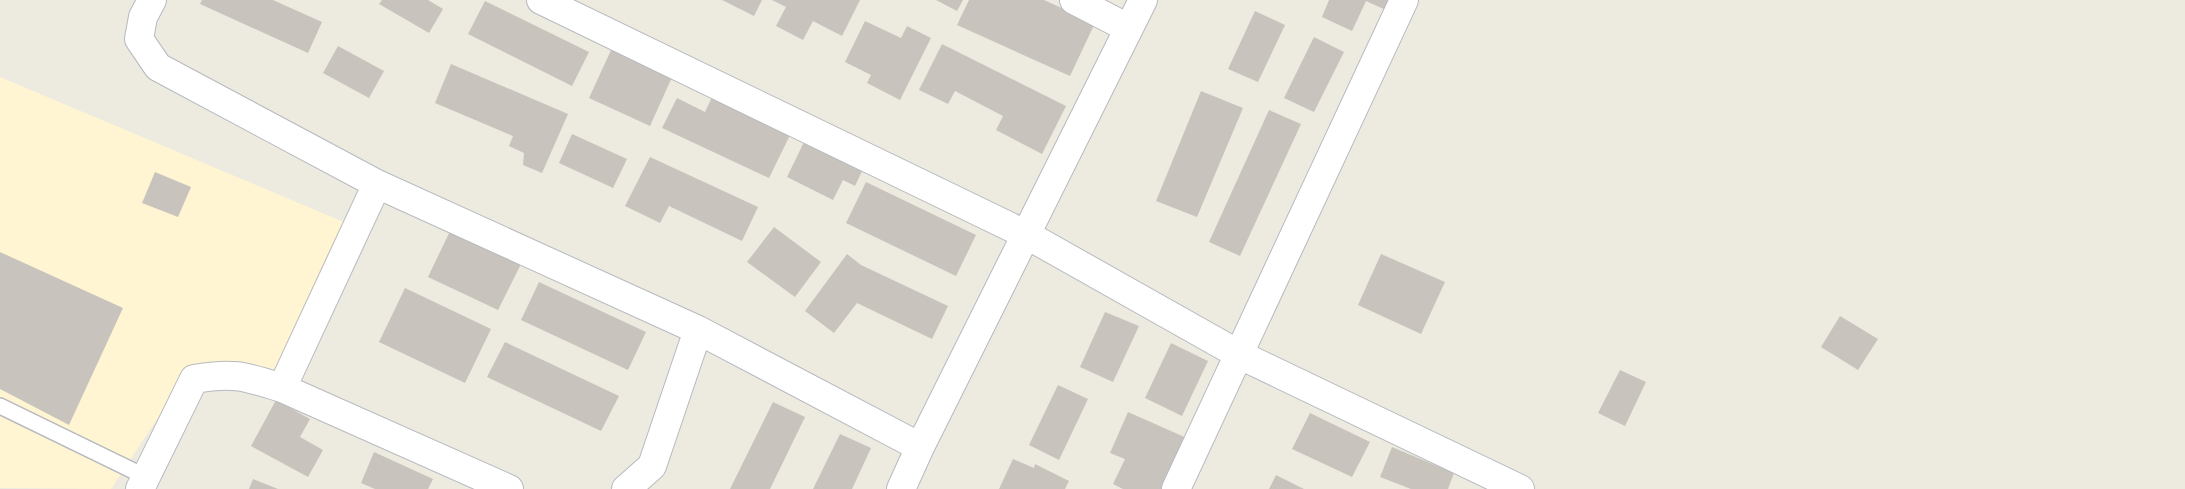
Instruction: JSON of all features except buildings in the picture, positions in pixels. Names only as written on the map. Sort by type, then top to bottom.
[{"type":"street","points":[[152,0],[143,17],[139,39],[158,67],[377,184],[698,330],[920,447]]},
{"type":"street","points":[[540,0],[1027,235],[1240,355],[1520,489]]},
{"type":"street","points":[[1074,0],[1128,28]]},
{"type":"street","points":[[901,489],[920,447],[1143,0]]},
{"type":"street","points":[[1176,489],[1404,0]]},
{"type":"street","points":[[282,388],[377,184]]},
{"type":"street","points":[[626,489],[652,466],[698,330]]},
{"type":"street","points":[[143,483],[194,379],[218,375],[243,375],[282,388],[509,489]]},
{"type":"lane","points":[[0,406],[143,483]]},
{"type":"shaded area","points":[[0,77],[346,223],[279,379],[188,372],[111,489],[0,488]]}]
